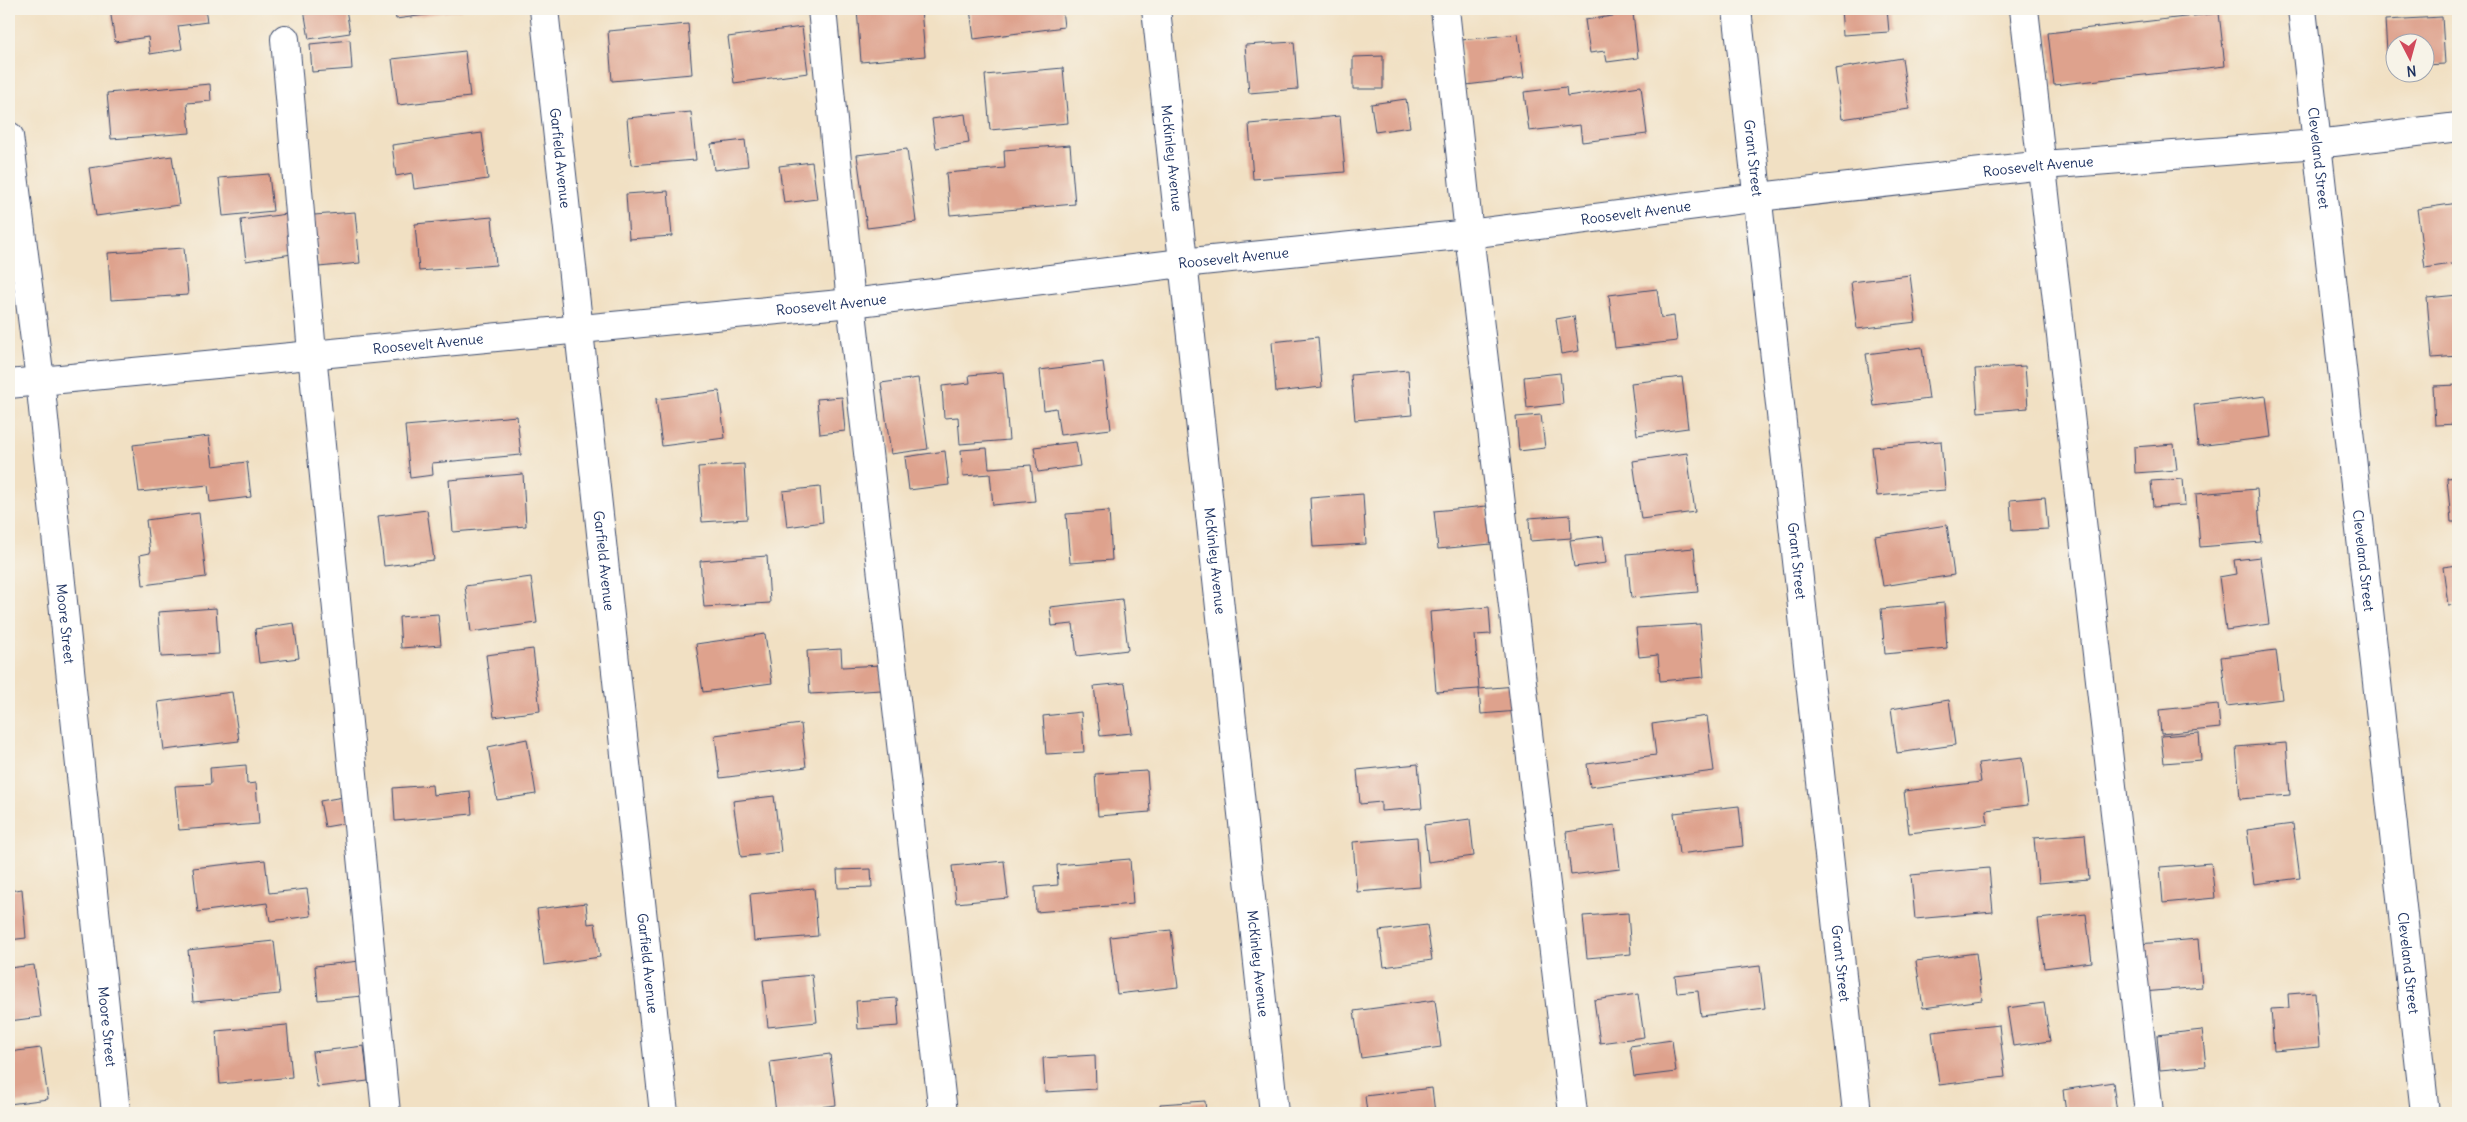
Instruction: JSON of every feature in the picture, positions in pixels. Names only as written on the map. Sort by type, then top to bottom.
[{"type":"street","name":"Garfield Avenue","points":[[544,9],[664,1113]]},
{"type":"street","points":[[822,9],[851,303],[943,1113]]},
{"type":"street","name":"McKinley Avenue","points":[[1156,9],[1274,1113]]},
{"type":"street","points":[[1445,9],[1469,234],[1574,1113]]},
{"type":"street","name":"Grant Street","points":[[1737,9],[1759,197],[1857,1113]]},
{"type":"street","points":[[2024,9],[2149,1113]]},
{"type":"street","name":"Cleveland Street","points":[[2302,9],[2425,1113]]},
{"type":"street","points":[[285,40],[312,353],[386,1113]]},
{"type":"street","name":"Roosevelt Avenue","points":[[9,384],[312,353],[851,303],[1182,263],[1469,234],[1759,197],[2043,166],[2317,144],[2458,127]]},
{"type":"street","name":"Moore Street","points":[[9,136],[40,380],[116,1113]]},
{"type":"building","points":[[110,9],[205,9],[207,22],[178,26],[182,49],[150,54],[148,37],[115,42]]},
{"type":"building","points":[[346,9],[350,33],[309,39],[304,10]]},
{"type":"building","points":[[394,9],[462,9],[462,10],[396,19]]},
{"type":"building","points":[[857,9],[921,9],[925,56],[861,62]]},
{"type":"building","points":[[970,9],[1062,9],[1064,27],[974,39]]},
{"type":"building","points":[[1229,9],[1276,9],[1276,10],[1230,14]]},
{"type":"building","points":[[1841,9],[1887,9],[1889,32],[1843,35]]},
{"type":"building","points":[[1633,13],[1638,58],[1607,62],[1605,51],[1590,53],[1585,20]]},
{"type":"building","points":[[2219,13],[2225,66],[2054,85],[2048,33]]},
{"type":"building","points":[[2442,17],[2445,64],[2434,65],[2434,32],[2386,32],[2385,20]]},
{"type":"building","points":[[688,24],[692,74],[612,81],[608,31]]},
{"type":"building","points":[[802,27],[808,73],[734,83],[728,37]]},
{"type":"building","points":[[1518,34],[1524,78],[1466,85],[1461,40]]},
{"type":"building","points":[[350,40],[352,69],[312,72],[310,44]]},
{"type":"building","points":[[1294,42],[1298,89],[1249,93],[1245,45]]},
{"type":"building","points":[[465,51],[470,97],[398,105],[392,59]]},
{"type":"building","points":[[1383,56],[1383,89],[1353,89],[1353,57]]},
{"type":"building","points":[[1902,58],[1909,109],[1842,119],[1835,69]]},
{"type":"building","points":[[1063,68],[1068,123],[990,130],[985,75]]},
{"type":"building","points":[[210,84],[211,101],[187,103],[190,133],[111,139],[107,93]]},
{"type":"building","points":[[1641,86],[1647,134],[1582,142],[1580,125],[1529,131],[1524,92],[1566,87],[1567,96]]},
{"type":"building","points":[[1406,99],[1410,127],[1375,132],[1371,104]]},
{"type":"building","points":[[691,112],[696,160],[631,165],[627,118]]},
{"type":"building","points":[[965,114],[969,143],[936,148],[932,119]]},
{"type":"building","points":[[1340,116],[1345,172],[1253,179],[1249,124]]},
{"type":"building","points":[[482,133],[488,179],[414,189],[412,173],[396,176],[392,145]]},
{"type":"building","points":[[745,140],[748,166],[714,170],[711,144]]},
{"type":"building","points":[[1070,145],[1075,204],[950,215],[946,173],[1005,168],[1004,150]]},
{"type":"building","points":[[907,149],[916,222],[867,228],[857,155]]},
{"type":"building","points":[[172,156],[179,205],[96,216],[89,168]]},
{"type":"building","points":[[812,162],[817,199],[784,203],[779,166]]},
{"type":"building","points":[[269,174],[273,211],[223,216],[219,178]]},
{"type":"building","points":[[668,191],[672,236],[629,239],[626,194]]},
{"type":"building","points":[[2458,203],[2458,263],[2425,268],[2417,209]]},
{"type":"building","points":[[355,212],[360,263],[319,267],[314,215]]},
{"type":"building","points":[[287,214],[292,254],[246,261],[241,220]]},
{"type":"building","points":[[492,217],[496,265],[419,271],[415,224]]},
{"type":"building","points":[[184,248],[188,295],[111,300],[108,253]]},
{"type":"building","points":[[1910,275],[1916,322],[1857,329],[1851,282]]},
{"type":"building","points":[[1657,289],[1661,318],[1674,316],[1677,341],[1615,348],[1609,295]]},
{"type":"building","points":[[2458,295],[2458,356],[2432,358],[2427,298]]},
{"type":"building","points":[[1574,316],[1579,351],[1561,354],[1556,319]]},
{"type":"building","points":[[1318,337],[1322,387],[1276,392],[1272,342]]},
{"type":"building","points":[[1922,347],[1929,399],[1874,406],[1866,354]]},
{"type":"building","points":[[1103,362],[1111,429],[1060,435],[1056,408],[1044,410],[1040,370]]},
{"type":"building","points":[[2025,366],[2028,408],[1978,412],[1975,369]]},
{"type":"building","points":[[1408,370],[1412,415],[1355,420],[1351,375]]},
{"type":"building","points":[[1003,372],[1009,440],[960,444],[958,417],[944,418],[942,386],[970,383],[969,375]]},
{"type":"building","points":[[1560,373],[1563,404],[1527,408],[1524,377]]},
{"type":"building","points":[[1682,377],[1688,428],[1637,435],[1631,383]]},
{"type":"building","points":[[918,378],[928,449],[891,454],[881,383]]},
{"type":"building","points":[[2458,385],[2458,424],[2435,425],[2433,386]]},
{"type":"building","points":[[719,391],[725,438],[662,446],[656,399]]},
{"type":"building","points":[[2266,396],[2271,437],[2198,446],[2194,405]]},
{"type":"building","points":[[842,397],[845,431],[820,434],[817,399]]},
{"type":"building","points":[[1541,415],[1545,448],[1519,451],[1516,417]]},
{"type":"building","points":[[517,416],[521,455],[432,463],[433,475],[410,478],[405,426]]},
{"type":"building","points":[[209,436],[213,466],[247,462],[251,497],[210,502],[208,485],[139,492],[133,445]]},
{"type":"building","points":[[1941,441],[1945,490],[1877,496],[1872,447]]},
{"type":"building","points":[[1076,442],[1080,466],[1038,472],[1034,447]]},
{"type":"building","points":[[2174,444],[2177,470],[2135,473],[2134,447]]},
{"type":"building","points":[[987,448],[989,468],[1031,465],[1035,501],[993,505],[990,474],[963,476],[961,450]]},
{"type":"building","points":[[945,451],[949,485],[909,490],[905,457]]},
{"type":"building","points":[[1687,453],[1695,512],[1641,519],[1633,461]]},
{"type":"building","points":[[744,464],[747,519],[702,522],[698,467]]},
{"type":"building","points":[[523,474],[526,526],[453,532],[449,480]]},
{"type":"building","points":[[2458,477],[2458,522],[2451,522],[2447,478]]},
{"type":"building","points":[[2183,479],[2185,505],[2153,507],[2151,481]]},
{"type":"building","points":[[820,487],[823,522],[787,527],[783,491]]},
{"type":"building","points":[[2257,489],[2261,542],[2200,547],[2196,494]]},
{"type":"building","points":[[1363,494],[1366,544],[1313,547],[1310,498]]},
{"type":"building","points":[[2045,497],[2048,529],[2012,531],[2010,500]]},
{"type":"building","points":[[1487,506],[1491,544],[1438,549],[1434,511]]},
{"type":"building","points":[[427,510],[434,560],[384,566],[378,516]]},
{"type":"building","points":[[1109,511],[1112,560],[1070,563],[1066,514]]},
{"type":"building","points":[[199,513],[206,577],[143,585],[140,555],[150,553],[146,520]]},
{"type":"building","points":[[1570,515],[1571,538],[1530,541],[1529,518]]},
{"type":"building","points":[[1947,525],[1954,575],[1883,586],[1875,536]]},
{"type":"building","points":[[1603,536],[1606,563],[1574,567],[1570,540]]},
{"type":"building","points":[[1694,548],[1698,592],[1631,598],[1627,554]]},
{"type":"building","points":[[767,556],[770,603],[704,607],[700,561]]},
{"type":"building","points":[[2260,557],[2269,624],[2226,630],[2219,577],[2236,574],[2234,560]]},
{"type":"building","points":[[2458,565],[2458,604],[2448,605],[2443,567]]},
{"type":"building","points":[[531,577],[537,623],[471,632],[465,586]]},
{"type":"building","points":[[1122,599],[1128,650],[1077,656],[1073,624],[1052,626],[1050,607]]},
{"type":"building","points":[[1944,603],[1947,648],[1885,654],[1881,609]]},
{"type":"building","points":[[1489,607],[1491,634],[1475,635],[1479,689],[1436,692],[1430,612]]},
{"type":"building","points":[[216,608],[219,654],[161,657],[158,612]]},
{"type":"building","points":[[438,614],[441,645],[401,648],[399,617]]},
{"type":"building","points":[[294,623],[299,658],[259,663],[255,629]]},
{"type":"building","points":[[1700,624],[1704,677],[1660,681],[1658,655],[1639,657],[1636,628]]},
{"type":"building","points":[[765,634],[772,683],[703,692],[696,644]]},
{"type":"building","points":[[533,649],[540,711],[494,717],[486,655]]},
{"type":"building","points":[[841,649],[842,667],[881,665],[882,690],[810,694],[807,651]]},
{"type":"building","points":[[2276,650],[2282,699],[2227,706],[2221,657]]},
{"type":"building","points":[[1125,683],[1132,733],[1100,736],[1094,686]]},
{"type":"building","points":[[1516,686],[1518,711],[1481,714],[1479,689]]},
{"type":"building","points":[[232,692],[239,741],[164,750],[158,702]]},
{"type":"building","points":[[1949,700],[1955,745],[1897,753],[1891,709]]},
{"type":"building","points":[[2218,704],[2220,728],[2161,734],[2159,710]]},
{"type":"building","points":[[1081,712],[1084,752],[1046,754],[1043,716]]},
{"type":"building","points":[[1707,716],[1714,771],[1590,787],[1587,764],[1656,755],[1652,724]]},
{"type":"building","points":[[801,724],[806,767],[720,778],[715,735]]},
{"type":"building","points":[[2199,733],[2201,760],[2164,763],[2161,736]]},
{"type":"building","points":[[527,739],[536,794],[497,800],[488,747]]},
{"type":"building","points":[[2286,743],[2290,795],[2240,799],[2236,747]]},
{"type":"building","points":[[2022,758],[2028,805],[1986,810],[1988,824],[1909,833],[1904,791],[1981,782],[1978,763]]},
{"type":"building","points":[[1418,764],[1422,808],[1381,811],[1381,802],[1360,804],[1357,770]]},
{"type":"building","points":[[246,765],[247,784],[256,783],[259,824],[179,830],[175,786],[211,784],[210,768]]},
{"type":"building","points":[[1147,771],[1150,812],[1098,816],[1095,774]]},
{"type":"building","points":[[432,785],[433,795],[470,791],[472,814],[395,821],[393,788]]},
{"type":"building","points":[[349,796],[353,822],[325,827],[320,801]]},
{"type":"building","points":[[774,796],[781,852],[741,857],[733,801]]},
{"type":"building","points":[[1739,806],[1743,846],[1679,854],[1674,813]]},
{"type":"building","points":[[1470,819],[1474,856],[1428,862],[1424,825]]},
{"type":"building","points":[[2293,824],[2300,878],[2254,884],[2247,830]]},
{"type":"building","points":[[1615,825],[1620,869],[1571,875],[1566,832]]},
{"type":"building","points":[[2085,834],[2089,879],[2038,883],[2034,838]]},
{"type":"building","points":[[1417,837],[1420,887],[1357,892],[1353,842]]},
{"type":"building","points":[[1130,859],[1133,904],[1036,912],[1035,887],[1058,885],[1057,865]]},
{"type":"building","points":[[265,860],[269,893],[307,889],[311,916],[270,921],[267,903],[198,912],[193,868]]},
{"type":"building","points":[[1004,861],[1008,898],[956,903],[952,866]]},
{"type":"building","points":[[2211,863],[2215,898],[2163,903],[2160,867]]},
{"type":"building","points":[[1989,868],[1993,912],[1915,919],[1911,875]]},
{"type":"building","points":[[871,869],[872,887],[838,888],[837,870]]},
{"type":"building","points":[[814,888],[818,936],[754,941],[750,894]]},
{"type":"building","points":[[22,889],[26,938],[9,940],[9,891]]},
{"type":"building","points":[[586,903],[588,924],[595,923],[600,957],[544,965],[537,909]]},
{"type":"building","points":[[1628,913],[1631,954],[1587,958],[1583,916]]},
{"type":"building","points":[[2086,914],[2092,962],[2044,968],[2038,919]]},
{"type":"building","points":[[1427,925],[1432,960],[1384,967],[1379,931]]},
{"type":"building","points":[[1171,930],[1178,987],[1117,994],[1110,937]]},
{"type":"building","points":[[2198,939],[2202,987],[2143,992],[2139,944]]},
{"type":"building","points":[[274,941],[280,994],[193,1002],[188,950]]},
{"type":"building","points":[[1976,953],[1982,1000],[1923,1008],[1916,961]]},
{"type":"building","points":[[360,961],[363,996],[318,1000],[315,966]]},
{"type":"building","points":[[34,965],[41,1017],[9,1021],[9,968]]},
{"type":"building","points":[[1760,966],[1765,1008],[1701,1016],[1698,991],[1677,993],[1675,976]]},
{"type":"building","points":[[812,975],[817,1022],[768,1027],[763,980]]},
{"type":"building","points":[[2315,992],[2319,1047],[2274,1051],[2271,1009],[2289,1008],[2288,994]]},
{"type":"building","points":[[1638,994],[1644,1037],[1600,1043],[1594,1000]]},
{"type":"building","points":[[897,998],[899,1026],[858,1029],[856,1001]]},
{"type":"building","points":[[1435,1000],[1441,1047],[1361,1058],[1354,1011]]},
{"type":"building","points":[[2044,1003],[2050,1041],[2013,1046],[2007,1008]]},
{"type":"building","points":[[287,1025],[292,1077],[220,1084],[216,1031]]},
{"type":"building","points":[[1999,1025],[2005,1077],[1939,1085],[1932,1032]]},
{"type":"building","points":[[2202,1030],[2206,1066],[2160,1070],[2157,1035]]},
{"type":"building","points":[[1672,1040],[1676,1072],[1634,1077],[1630,1046]]},
{"type":"building","points":[[364,1046],[368,1081],[317,1087],[312,1052]]},
{"type":"building","points":[[41,1048],[48,1099],[9,1104],[9,1052]]},
{"type":"building","points":[[830,1054],[836,1105],[776,1113],[770,1062]]},
{"type":"building","points":[[1095,1055],[1096,1089],[1045,1092],[1043,1058]]},
{"type":"building","points":[[2113,1082],[2117,1113],[2066,1113],[2063,1090]]},
{"type":"building","points":[[1432,1088],[1435,1113],[1367,1113],[1365,1096]]},
{"type":"building","points":[[1205,1101],[1206,1113],[1161,1113],[1160,1104]]}]
